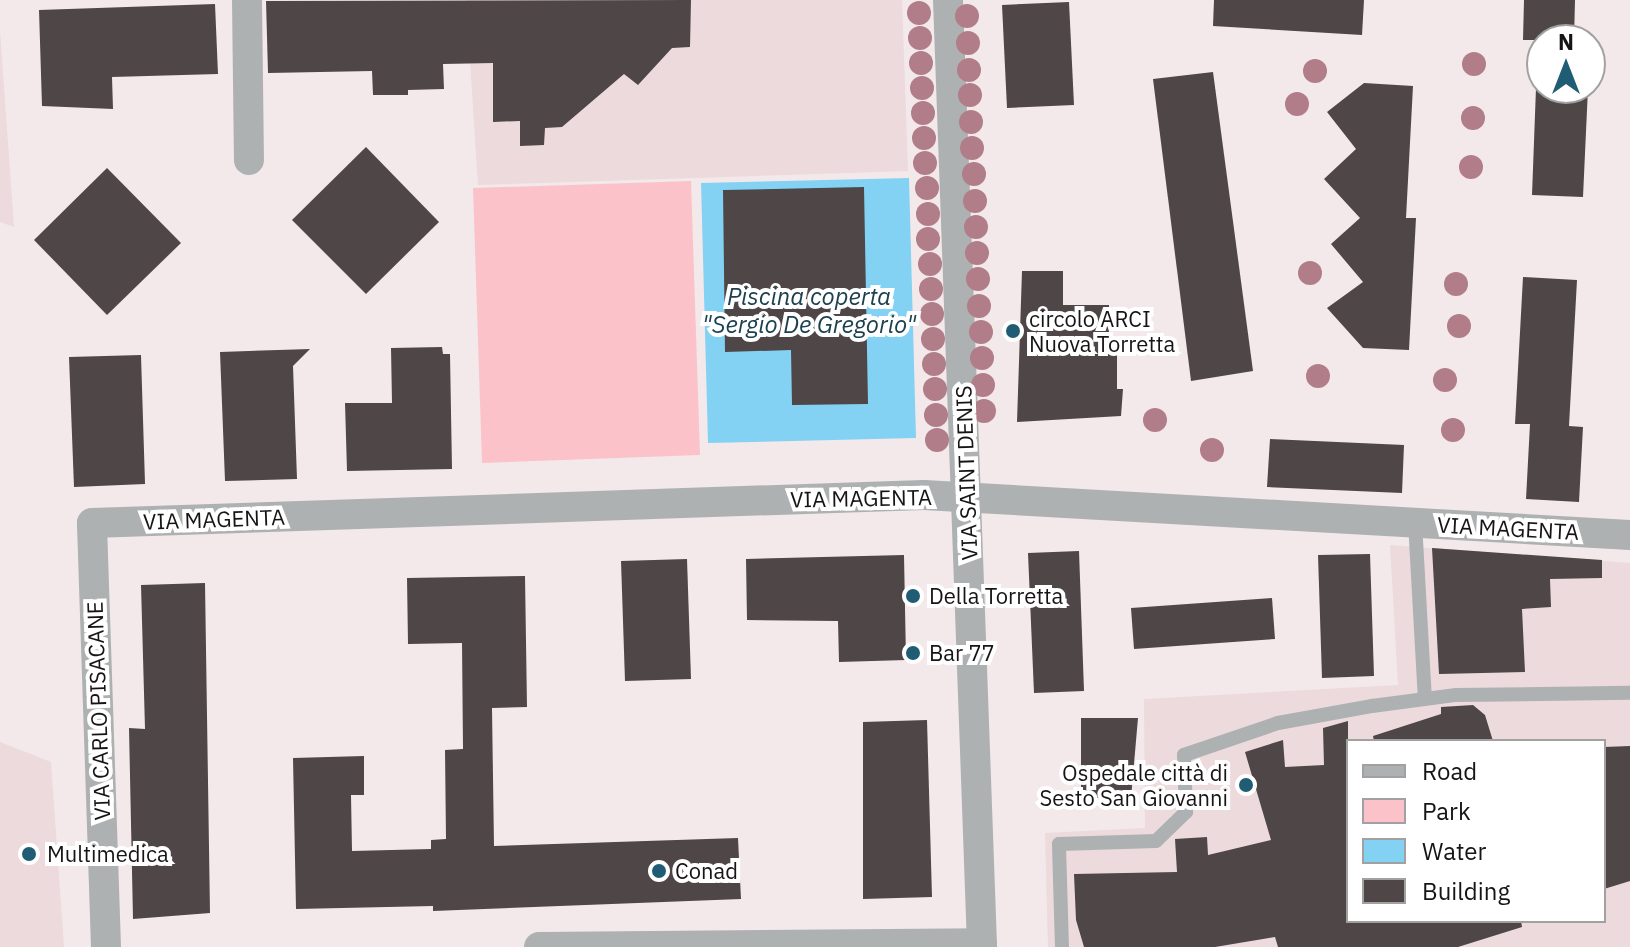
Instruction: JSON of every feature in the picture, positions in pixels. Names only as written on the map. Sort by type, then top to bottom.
[{"type":"street","points":[[247,0],[249,160]]},
{"type":"street","name":"VIA SAINT DENIS","points":[[948,0],[982,945]]},
{"type":"street","name":"VIA MAGENTA","points":[[92,523],[967,497],[1630,535]]},
{"type":"street","name":"VIA CARLO PISACANE","points":[[92,523],[106,947]]},
{"type":"street","points":[[539,947],[982,945]]},
{"type":"lane","points":[[1415,522],[1425,699]]},
{"type":"lane","points":[[1062,947],[1059,844],[1156,841],[1186,812],[1184,755],[1278,723],[1425,699],[1630,693]]},
{"type":"shaded area","points":[[466,0],[902,0],[908,171],[478,185]]},
{"type":"shaded area","points":[[0,31],[14,227],[0,222]]},
{"type":"shaded area","name":"Ospedale città di Sesto San Giovanni","points":[[1390,545],[1630,563],[1630,947],[1048,947],[1045,833],[1145,828],[1144,699],[1398,685]]},
{"type":"shaded area","name":"Multimedica","points":[[0,742],[51,762],[64,947],[0,947]]},
{"type":"green space","points":[[691,181],[700,455],[482,463],[473,188]]},
{"type":"water","name":"Piscina coperta \"Sergio De Gregorio\"","points":[[909,178],[916,438],[708,443],[701,183]]},
{"type":"building","points":[[691,0],[690,47],[672,48],[638,85],[624,74],[562,127],[545,128],[544,145],[520,146],[520,121],[493,122],[493,63],[443,64],[444,89],[408,90],[408,95],[373,95],[372,71],[268,73],[266,1]]},
{"type":"building","points":[[1214,0],[1364,0],[1362,35],[1213,26]]},
{"type":"building","points":[[1524,0],[1575,0],[1574,24],[1526,24],[1526,40],[1523,40]]},
{"type":"building","points":[[1069,2],[1074,105],[1007,108],[1002,5]]},
{"type":"building","points":[[215,4],[218,74],[112,77],[113,109],[42,106],[39,10]]},
{"type":"building","points":[[1213,72],[1253,371],[1191,381],[1153,79]]},
{"type":"building","points":[[1364,83],[1413,86],[1406,218],[1416,218],[1409,350],[1363,348],[1327,308],[1363,282],[1331,244],[1360,218],[1324,179],[1356,149],[1327,112]]},
{"type":"building","points":[[1535,104],[1587,104],[1583,197],[1532,195]]},
{"type":"building","points":[[366,147],[439,222],[366,294],[292,220]]},
{"type":"building","points":[[107,168],[181,243],[107,315],[34,240]]},
{"type":"building","points":[[864,187],[868,404],[792,405],[791,350],[725,352],[723,190]]},
{"type":"building","points":[[1022,271],[1063,271],[1063,305],[1109,305],[1109,345],[1117,345],[1117,389],[1123,389],[1121,416],[1017,422]]},
{"type":"building","points":[[1523,277],[1577,280],[1569,426],[1583,427],[1579,502],[1526,499],[1530,424],[1515,424]]},
{"type":"building","points":[[442,347],[443,354],[450,354],[452,469],[347,471],[345,403],[392,403],[391,348]]},
{"type":"building","points":[[310,349],[293,366],[297,479],[225,481],[220,352]]},
{"type":"building","points":[[141,355],[145,484],[74,487],[69,357]]},
{"type":"building","points":[[1270,439],[1404,445],[1402,493],[1267,487]]},
{"type":"building","points":[[1432,548],[1602,560],[1602,578],[1550,579],[1551,607],[1522,609],[1525,672],[1439,674]]},
{"type":"building","points":[[1079,551],[1084,691],[1034,693],[1028,553]]},
{"type":"building","points":[[1370,554],[1374,676],[1322,678],[1318,555]]},
{"type":"building","points":[[904,555],[906,660],[839,662],[838,621],[747,620],[746,559]]},
{"type":"building","points":[[687,559],[691,679],[625,681],[621,561]]},
{"type":"building","points":[[525,576],[527,707],[492,708],[494,846],[738,838],[741,899],[433,911],[433,906],[296,909],[293,758],[364,756],[364,795],[351,795],[352,851],[431,849],[431,840],[446,839],[445,750],[463,749],[462,643],[408,644],[407,578]]},
{"type":"building","points":[[205,583],[210,913],[133,919],[129,728],[145,729],[141,585]]},
{"type":"building","points":[[1272,598],[1275,639],[1134,649],[1131,608]]},
{"type":"building","points":[[1473,705],[1485,715],[1492,739],[1374,739],[1373,736],[1441,714],[1441,707]]},
{"type":"building","points":[[1081,718],[1138,718],[1131,798],[1081,798]]},
{"type":"building","points":[[927,720],[932,897],[863,899],[863,722]]},
{"type":"building","points":[[1348,721],[1346,923],[1521,923],[1522,927],[1458,947],[1278,947],[1275,937],[1215,947],[1084,947],[1076,920],[1074,874],[1177,872],[1175,839],[1207,837],[1208,855],[1271,840],[1245,752],[1283,740],[1285,767],[1324,765],[1323,728]]},
{"type":"building","points":[[1630,746],[1630,881],[1606,888],[1606,747]]},
{"type":"place","name":"circolo ARCI Nuova Torretta","points":[[1013,331]]},
{"type":"place","name":"Della Torretta","points":[[913,596]]},
{"type":"place","name":"Bar 77","points":[[913,653]]},
{"type":"place","name":"Ospedale città di Sesto San Giovanni","points":[[1246,785]]},
{"type":"place","name":"Multimedica","points":[[29,854]]},
{"type":"place","name":"Conad","points":[[659,871]]}]
